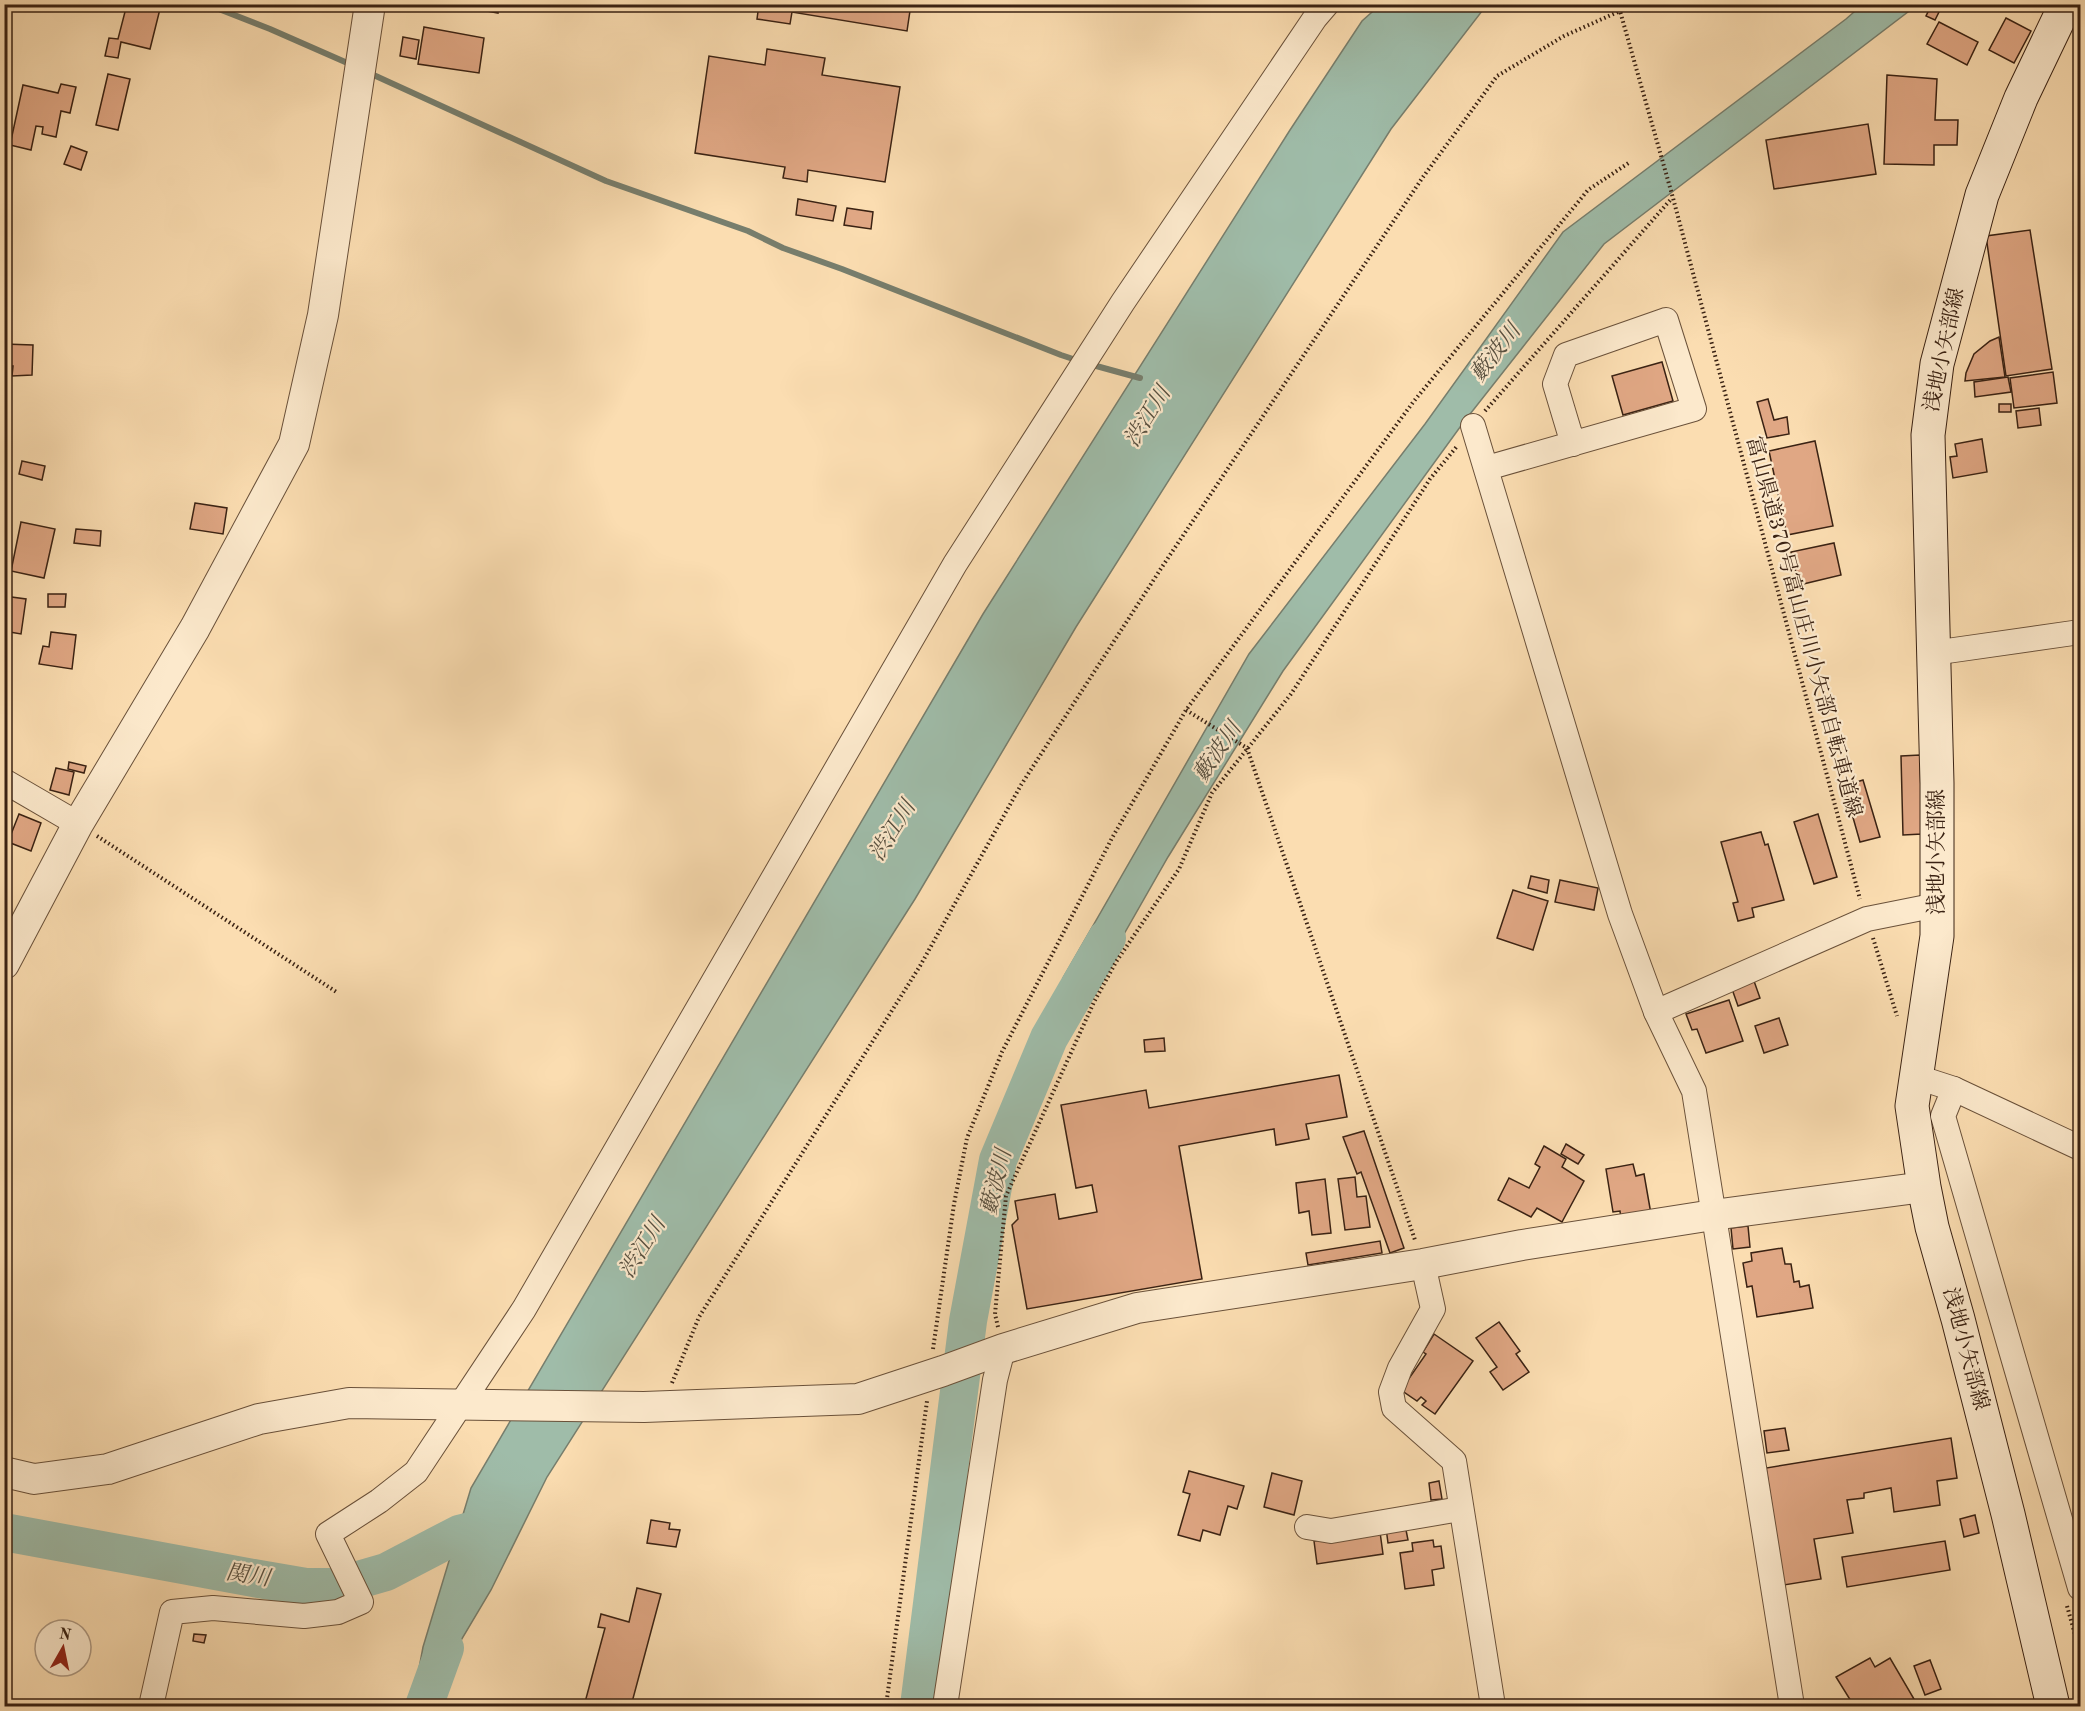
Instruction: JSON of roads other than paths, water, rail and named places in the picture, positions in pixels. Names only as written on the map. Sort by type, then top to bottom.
[{"type":"main road","name":"浅地小矢部線","points":[[2053,1707],[2008,1514],[1932,1227],[1912,1106],[1936,936],[1928,435],[1937,364],[1982,195],[2021,99],[2066,4]]},
{"type":"street","points":[[4,964],[78,824],[195,628],[294,444],[323,315],[370,4]]},
{"type":"street","points":[[151,1707],[172,1612],[213,1608],[304,1616],[338,1612],[361,1602],[328,1534],[379,1501],[416,1472],[467,1406],[954,564],[1123,302],[1314,18],[1327,4]]},
{"type":"street","points":[[1487,468],[1573,444],[1694,409],[1666,320],[1566,354],[1555,384],[1573,444]]},
{"type":"street","points":[[1473,426],[1620,914],[1656,1012],[1695,1091],[1792,1707]]},
{"type":"street","points":[[1933,653],[2080,632]]},
{"type":"street","points":[[4,781],[78,824]]},
{"type":"street","points":[[1656,1012],[1867,919],[1937,905]]},
{"type":"street","points":[[1917,1077],[1954,1089],[2080,1148]]},
{"type":"street","points":[[1954,1089],[1943,1116],[2080,1588]]},
{"type":"street","points":[[4,1472],[34,1479],[108,1469],[259,1419],[348,1403],[467,1406],[655,1406],[858,1399],[995,1351],[1137,1308],[1423,1264],[1522,1245],[1713,1215],[1924,1187]]},
{"type":"street","points":[[1423,1264],[1433,1309],[1400,1368],[1391,1392],[1394,1408],[1454,1461],[1493,1707]]},
{"type":"street","points":[[945,1707],[995,1380],[995,1351]]},
{"type":"street","points":[[1307,1527],[1331,1531],[1460,1509]]},
{"type":"water","points":[[1380,5],[1494,5],[1482,11],[1391,129],[1076,627],[915,899],[547,1477],[491,1590],[422,1706],[412,1706],[423,1647],[471,1488],[983,614],[1290,130],[1362,21]]},
{"type":"water","points":[[1862,5],[1917,5],[1604,244],[1463,423],[1283,671],[1168,857],[1095,985],[1063,978],[1249,654],[1425,424],[1563,232]]},
{"type":"waterway","points":[[206,4],[352,65]]},
{"type":"waterway","points":[[367,72],[606,181],[748,231],[783,248],[1079,361]]},
{"type":"waterway","points":[[1089,364],[1140,378]]},
{"type":"waterway","name":"藪波川","points":[[919,1706],[968,1321],[998,1160],[1049,1038],[1107,938]]},
{"type":"waterway","name":"関川","points":[[4,1532],[306,1587],[334,1587],[386,1572],[459,1534],[483,1528]]},
{"type":"waterway","name":"渋江川","points":[[424,1706],[445,1648]]}]
